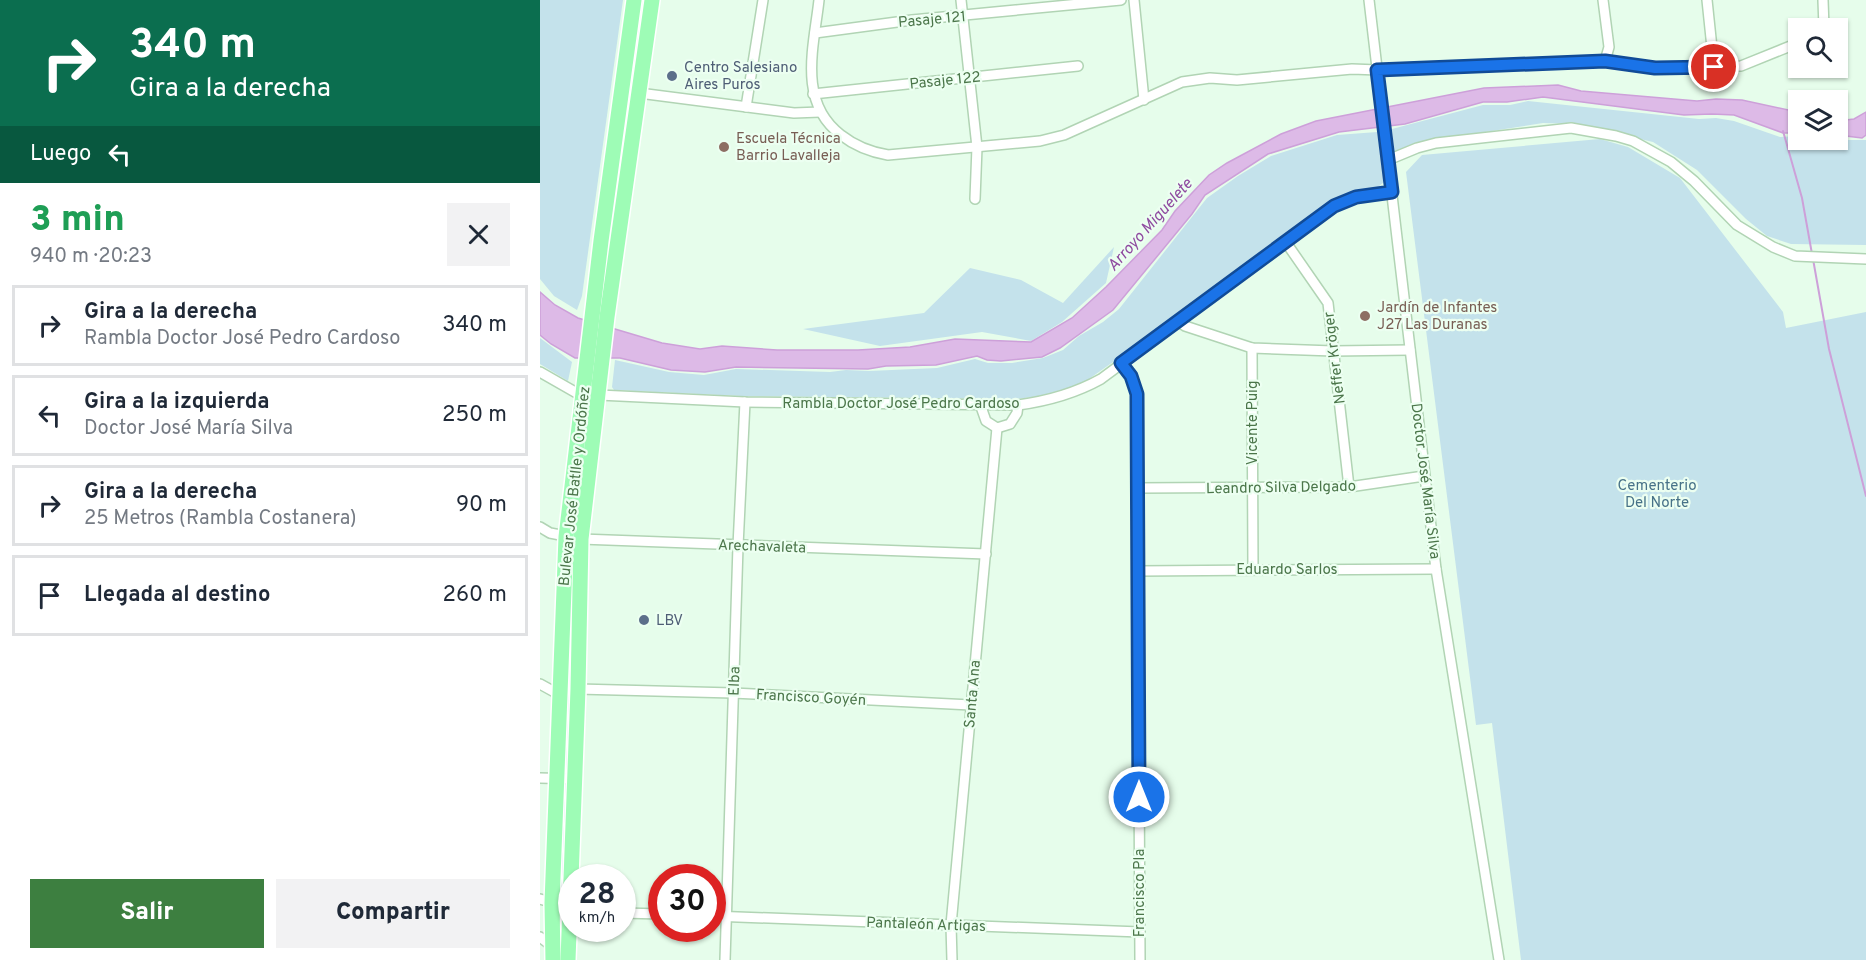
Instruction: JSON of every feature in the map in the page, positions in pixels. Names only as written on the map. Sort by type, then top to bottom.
[{"type":"main road","name":"Bulevar José Batlle y Ordóñez","points":[[553,953],[546,901],[558,779],[560,695],[574,538],[582,396],[586,366],[600,315],[639,93],[652,0]]},
{"type":"main road","name":"Bulevar José Batlle y Ordóñez","points":[[572,864],[578,689],[574,538],[602,369],[600,315],[633,8]]},
{"type":"main road","name":"Bulevar José Batlle y Ordóñez","points":[[568,960],[569,942]]},
{"type":"street","points":[[746,107],[763,0]]},
{"type":"street","points":[[819,0],[811,65],[813,94],[820,112],[829,125],[850,143],[871,152],[888,155],[1041,141],[1064,135],[1182,82],[1210,78],[1237,80],[1344,70],[1605,61],[1655,68],[1741,66],[1788,47]]},
{"type":"street","points":[[962,0],[977,147],[975,199]]},
{"type":"street","name":"Pasaje 121","points":[[815,33],[912,20],[1121,0]]},
{"type":"street","points":[[1134,0],[1144,100]]},
{"type":"street","name":"Doctor José María Silva","points":[[1369,0],[1436,569],[1499,960]]},
{"type":"street","points":[[1603,0],[1609,47],[1605,61]]},
{"type":"street","points":[[1707,0],[1714,67]]},
{"type":"street","points":[[1822,0],[1823,18]]},
{"type":"street","name":"Bulevar José Batlle y Ordóñez","points":[[633,8],[650,18]]},
{"type":"street","name":"Pasaje 122","points":[[813,94],[1078,66]]},
{"type":"street","points":[[639,93],[794,113],[820,112]]},
{"type":"street","points":[[1388,160],[1436,143],[1571,128],[1616,136],[1633,141],[1671,162],[1694,181],[1737,225],[1759,240],[1795,256],[1866,259]]},
{"type":"street","name":"Rambla Doctor José Pedro Cardoso","points":[[599,395],[745,402],[1018,405],[1039,402],[1071,393],[1101,378],[1334,206],[1345,200],[1392,192]]},
{"type":"street","name":"Neffer Kröger","points":[[1285,241],[1328,303],[1349,487]]},
{"type":"street","points":[[1179,322],[1252,348],[1333,351],[1410,350]]},
{"type":"street","name":"Vicente Puig","points":[[1252,348],[1253,569]]},
{"type":"street","name":"Francisco Pla","points":[[1121,363],[1131,376],[1137,394],[1140,960]]},
{"type":"street","points":[[540,372],[582,396]]},
{"type":"street","name":"Elba","points":[[725,960],[738,546],[745,402]]},
{"type":"street","points":[[980,404],[986,421],[997,428],[1010,424],[1017,413],[1018,405]]},
{"type":"street","name":"Santa Ana","points":[[952,960],[951,925],[997,428]]},
{"type":"street","name":"Leandro Silva Delgado","points":[[1138,488],[1349,487],[1424,476]]},
{"type":"street","name":"Arechavaleta","points":[[540,527],[550,533],[574,538],[986,554]]},
{"type":"street","name":"Eduardo Sarlos","points":[[1138,571],[1436,569]]},
{"type":"street","points":[[540,684],[560,695]]},
{"type":"street","name":"Francisco Goyén","points":[[578,689],[734,693],[971,705]]},
{"type":"street","points":[[540,778],[575,779]]},
{"type":"street","name":"Pantaleón Artigas","points":[[727,916],[1140,932]]},
{"type":"street","points":[[540,937],[553,953]]},
{"type":"green space","points":[[540,0],[623,0],[582,296],[577,310],[554,296],[540,279]]},
{"type":"green space","points":[[637,26],[640,27],[601,318],[598,318]]},
{"type":"green space","points":[[1528,101],[1699,119],[1716,118],[1734,121],[1780,137],[1788,137],[1788,150],[1848,150],[1848,140],[1866,140],[1866,245],[1791,244],[1767,236],[1746,219],[1697,170],[1653,142],[1576,124],[1543,123],[1420,142],[1394,152],[1392,129],[1483,105],[1510,105]]},
{"type":"green space","points":[[1377,132],[1384,182],[1378,187],[1331,200],[1140,343],[1074,387],[1040,396],[1016,399],[741,396],[614,390],[612,387],[615,360],[669,372],[704,375],[736,369],[830,372],[937,368],[975,359],[988,363],[1012,363],[1043,358],[1063,350],[1079,336],[1103,322],[1119,309],[1207,198],[1238,176],[1271,156],[1337,135]]},
{"type":"green space","name":"Cementerio Del Norte","points":[[1600,139],[1628,147],[1680,178],[1783,312],[1786,328],[1866,312],[1866,960],[1521,960],[1492,723],[1476,725],[1406,172],[1422,155]]},
{"type":"green space","points":[[1114,247],[1106,283],[1062,322],[1031,341],[982,332],[880,346],[803,329],[924,313],[970,268],[1021,280],[1063,303]]},
{"type":"green space","points":[[540,338],[572,362],[568,381],[540,364]]},
{"type":"green space","points":[[570,556],[574,556],[568,770],[564,770]]},
{"type":"green space","points":[[562,785],[566,785],[564,864],[560,864]]},
{"type":"shaded area","points":[[1558,85],[1581,91],[1697,101],[1742,100],[1788,110],[1788,133],[1734,115],[1684,115],[1543,97],[1507,102],[1483,102],[1405,124],[1339,132],[1268,154],[1205,195],[1113,310],[1060,348],[1042,357],[1001,361],[987,360],[977,356],[936,365],[886,366],[868,369],[736,367],[705,372],[671,370],[620,358],[575,358],[540,335],[540,292],[555,305],[578,318],[662,343],[700,349],[722,346],[777,350],[858,350],[910,347],[955,339],[1031,342],[1072,318],[1106,287],[1162,230],[1175,211],[1209,175],[1227,163],[1281,134],[1316,121],[1484,88]]},
{"type":"shaded area","points":[[1866,112],[1866,135],[1862,138],[1848,136],[1848,120]]},
{"type":"waterway","points":[[1783,131],[1802,198],[1812,254]]},
{"type":"waterway","points":[[1813,259],[1829,349],[1866,496]]},
{"type":"place","name":"Centro Salesiano Aires Puros","points":[[672,76]]},
{"type":"place","name":"Escuela Técnica Barrio Lavalleja","points":[[724,147]]},
{"type":"place","name":"Jardín de Infantes J27 Las Duranas","points":[[1365,316]]},
{"type":"place","name":"LBV","points":[[644,620]]},
{"type":"route","points":[[1139,797],[1137,394],[1136,384],[1121,363],[1334,206],[1356,197],[1392,192],[1377,70],[1605,61],[1655,68],[1714,67]]},
{"type":"water label","name":"Arroyo Miguelete","points":[[1149,224]]}]
